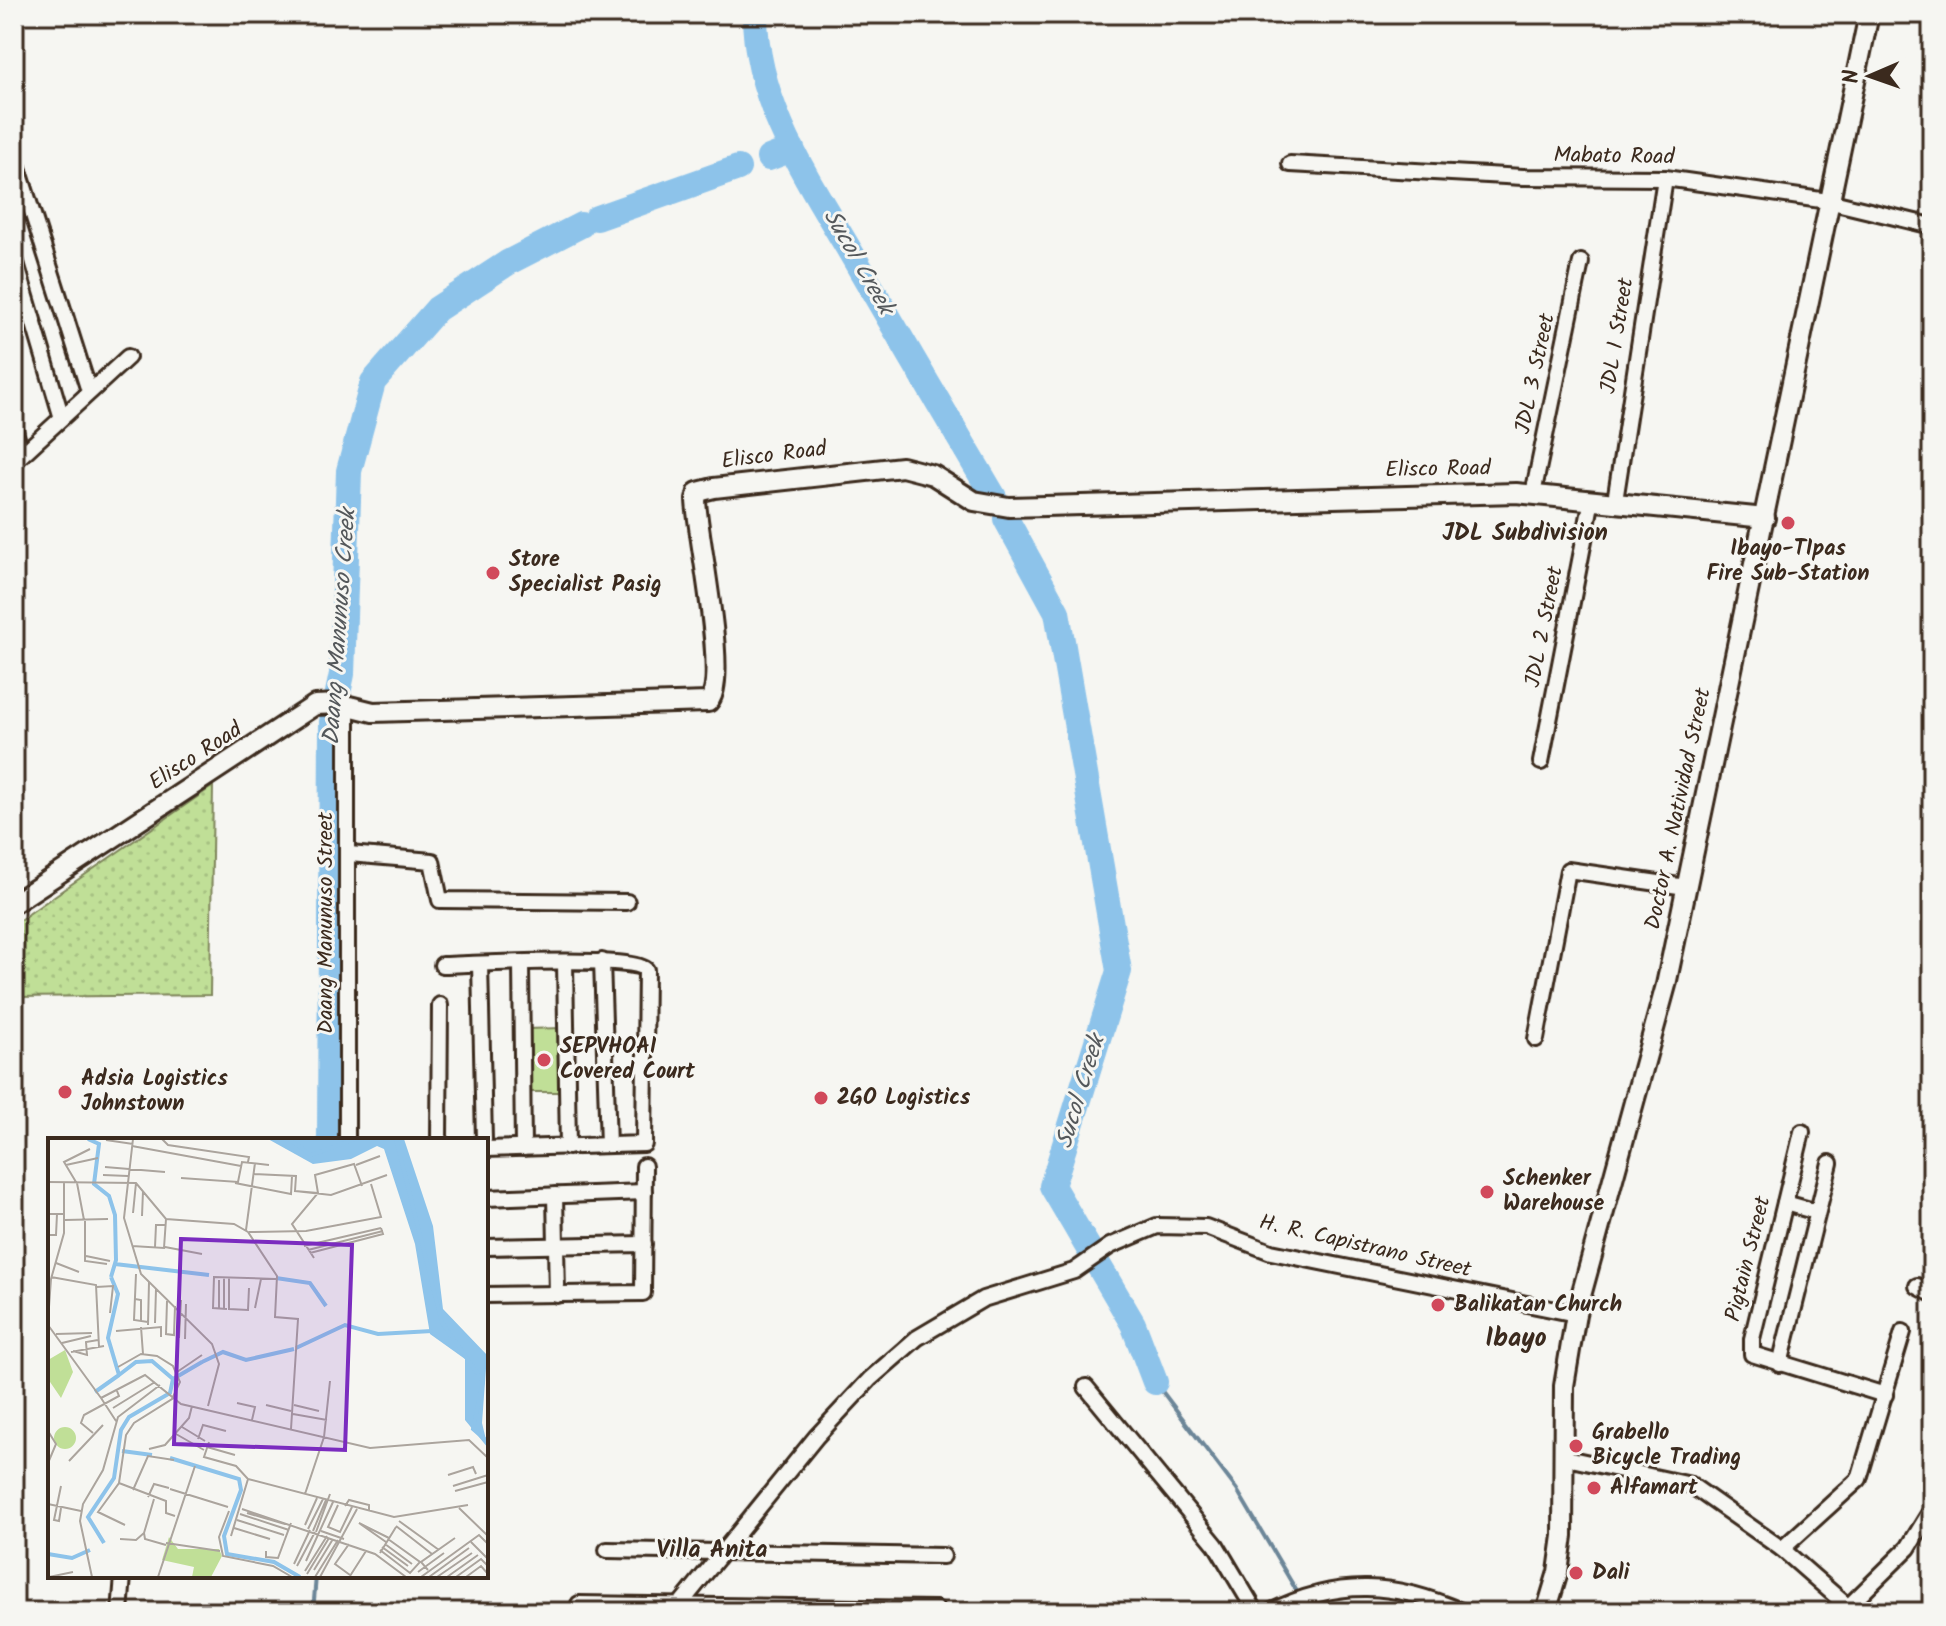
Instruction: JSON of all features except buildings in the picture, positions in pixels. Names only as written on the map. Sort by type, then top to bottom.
[{"type":"main road","name":"Doctor A. Natividad Street","points":[[1546,1612],[1558,1572],[1563,1536],[1564,1386],[1576,1314],[1666,985],[1869,14]]},
{"type":"main road","name":"Elisco Road","points":[[14,903],[315,705],[339,704],[373,712],[708,702],[715,690],[714,644],[696,500],[698,492],[714,488],[902,467],[933,475],[974,501],[1009,507],[1444,493],[1533,494],[1765,518]]},
{"type":"street","points":[[14,155],[89,391]]},
{"type":"street","name":"Mabato Road","points":[[1290,164],[1523,177],[1665,178],[1828,201],[1932,226]]},
{"type":"street","name":"JDL 1 Street","points":[[1615,501],[1665,178]]},
{"type":"street","points":[[14,256],[61,415]]},
{"type":"street","name":"JDL 3 Street","points":[[1533,494],[1581,262]]},
{"type":"street","points":[[18,458],[61,415],[128,357]]},
{"type":"street","points":[[14,427],[18,458]]},
{"type":"street","name":"JDL 2 Street","points":[[1541,762],[1592,499]]},
{"type":"street","name":"Daang Manunuso Street","points":[[339,704],[349,854],[347,1138]]},
{"type":"street","points":[[349,854],[432,861],[440,900],[627,902]]},
{"type":"street","points":[[1536,1039],[1568,870],[1686,887]]},
{"type":"street","points":[[602,961],[608,1145]]},
{"type":"street","points":[[442,965],[602,961],[640,964],[646,970],[644,1144],[488,1149]]},
{"type":"street","points":[[565,962],[568,1147]]},
{"type":"street","points":[[521,963],[523,1148]]},
{"type":"street","points":[[480,964],[484,1138]]},
{"type":"street","points":[[439,1138],[440,1005]]},
{"type":"street","name":"Pigtain Street","points":[[1802,1132],[1751,1348],[1756,1357],[1885,1395]]},
{"type":"street","points":[[1780,1364],[1830,1163]]},
{"type":"street","points":[[488,1295],[643,1292],[644,1166]]},
{"type":"street","points":[[488,1198],[644,1192]]},
{"type":"street","points":[[555,1195],[557,1295]]},
{"type":"street","points":[[1785,1203],[1817,1212]]},
{"type":"street","name":"H. R. Capistrano Street","points":[[677,1610],[816,1437],[870,1379],[917,1338],[983,1299],[1084,1266],[1103,1251],[1157,1226],[1206,1227],[1271,1252],[1576,1314]]},
{"type":"street","points":[[488,1247],[644,1244]]},
{"type":"street","points":[[1917,1286],[1932,1294]]},
{"type":"street","points":[[1782,1549],[1855,1485],[1863,1471],[1903,1332]]},
{"type":"street","points":[[1086,1387],[1216,1545],[1256,1612]]},
{"type":"street","points":[[1562,1457],[1691,1485],[1782,1549],[1851,1609],[1908,1548],[1932,1509]]},
{"type":"street","points":[[607,1550],[943,1556]]},
{"type":"street","points":[[120,1612],[123,1578]]},
{"type":"street","points":[[1270,1612],[1311,1595],[1357,1586],[1421,1594],[1463,1612]]},
{"type":"street","points":[[579,1604],[677,1610],[936,1609]]},
{"type":"green space","points":[[213,786],[210,995],[14,997],[14,924]]},
{"type":"green space","name":"SEPVHOAI Covered Court","points":[[562,1028],[563,1092],[527,1092],[526,1029]]},
{"type":"waterway","name":"Sucol Creek","points":[[755,14],[765,83],[791,148],[994,497]]},
{"type":"waterway","name":"Daang Manunuso Creek","points":[[769,158],[792,149]]},
{"type":"waterway","name":"Daang Manunuso Creek","points":[[597,218],[738,168]]},
{"type":"waterway","name":"Daang Manunuso Creek","points":[[330,1138],[332,722],[342,674],[349,471],[373,382],[437,309],[509,262],[581,225]]},
{"type":"waterway","name":"Sucol Creek","points":[[1006,519],[1057,612],[1119,971],[1052,1186],[1133,1324],[1155,1382]]},
{"type":"waterway","name":"Sucol Creek","points":[[1155,1382],[1237,1490],[1299,1595]]},
{"type":"waterway","name":"Daang Manunuso Creek","points":[[313,1612],[316,1578]]},
{"type":"place","name":"Ibayo-TIpas Fire Sub-Station","points":[[1788,523]]},
{"type":"place","name":"Store Specialist Pasig","points":[[493,573]]},
{"type":"place","name":"SEPVHOAI Covered Court","points":[[544,1060]]},
{"type":"place","name":"Adsia Logistics Johnstown","points":[[65,1092]]},
{"type":"place","name":"2GO Logistics","points":[[821,1098]]},
{"type":"place","name":"Schenker Warehouse","points":[[1487,1192]]},
{"type":"place","name":"Balikatan Church","points":[[1438,1305]]},
{"type":"place","name":"Grabello Bicycle Trading","points":[[1576,1446]]},
{"type":"place","name":"Alfamart","points":[[1594,1488]]},
{"type":"place","name":"Dali","points":[[1576,1573]]},
{"type":"district","name":"JDL Subdivision","points":[[1525,533]]},
{"type":"district","name":"Ibayo","points":[[1516,1339]]},
{"type":"district","name":"Villa Anita","points":[[712,1550]]}]
